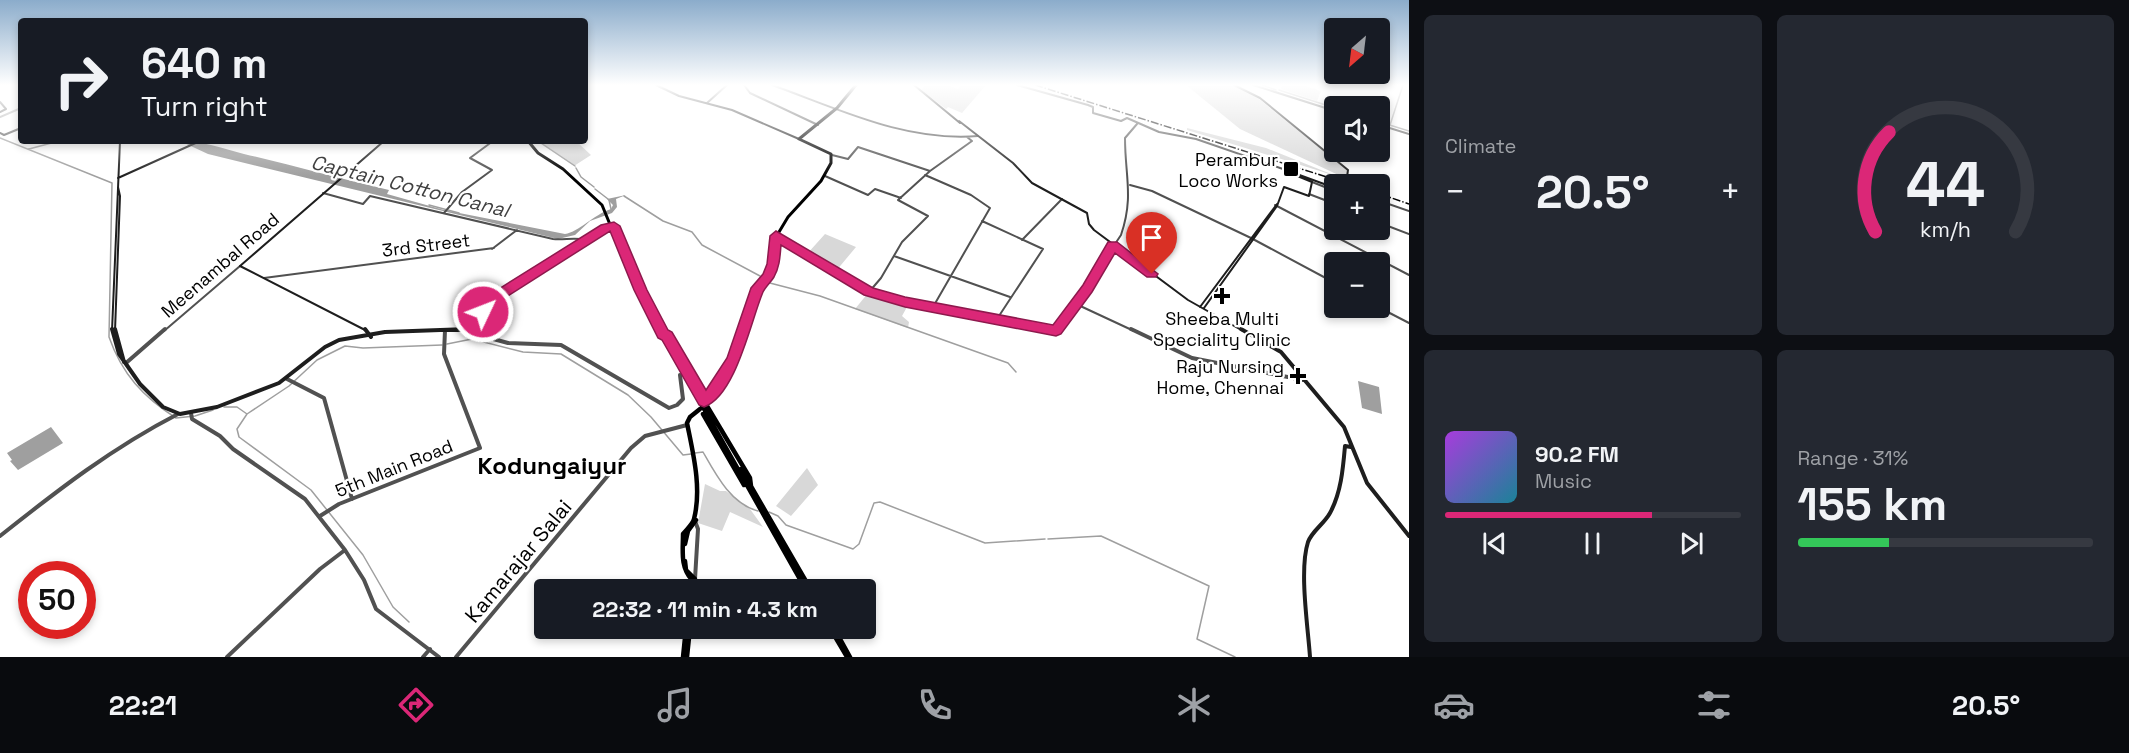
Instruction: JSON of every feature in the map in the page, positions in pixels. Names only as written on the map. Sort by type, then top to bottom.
[{"type":"main road","points":[[706,402],[735,359],[761,286],[773,264],[776,236],[799,203],[825,176],[832,155],[742,116]]},
{"type":"main road","points":[[799,139],[828,116]]},
{"type":"main road","points":[[951,116],[1020,170],[1032,183],[1088,214],[1090,226],[1113,245],[1202,308],[1281,352],[1344,426],[1351,447],[1375,495],[1409,536]]},
{"type":"main road","points":[[1282,116],[1352,174]]},
{"type":"main road","points":[[977,136],[1020,170]]},
{"type":"main road","points":[[120,144],[111,331],[115,348],[124,364],[152,398],[176,416],[191,415],[291,381],[325,347],[347,339],[468,331],[476,318],[499,296],[611,227]]},
{"type":"main road","points":[[118,178],[192,144]]},
{"type":"main road","name":"Meenambal Road","points":[[240,266],[381,144]]},
{"type":"main road","points":[[531,144],[538,153],[563,170],[605,209],[637,290],[765,512],[800,579]]},
{"type":"main road","points":[[1283,169],[1324,185]]},
{"type":"main road","points":[[1202,308],[1276,205],[1284,187],[1310,194],[1312,182],[1291,172]]},
{"type":"main road","points":[[569,253],[594,237]]},
{"type":"main road","points":[[240,266],[364,330],[369,336]]},
{"type":"main road","points":[[663,336],[662,342],[739,478],[750,487],[760,508],[804,579]]},
{"type":"main road","points":[[663,336],[667,336],[750,478],[750,487]]},
{"type":"main road","points":[[690,393],[697,390]]},
{"type":"main road","points":[[695,453],[687,425],[688,419],[700,410]]},
{"type":"main road","points":[[695,579],[686,570],[685,562],[686,537],[695,521],[696,469],[690,421],[700,410]]},
{"type":"main road","points":[[705,419],[713,415]]},
{"type":"main road","points":[[1310,657],[1306,549],[1316,528],[1324,522],[1339,492],[1345,446],[1351,447]]},
{"type":"main road","points":[[692,579],[684,571],[683,538],[685,530],[695,521]]},
{"type":"main road","points":[[685,657],[687,639]]},
{"type":"main road","points":[[838,639],[849,657]]},
{"type":"street","points":[[798,116],[818,125]]},
{"type":"street","points":[[860,116],[905,131],[977,136]]},
{"type":"street","points":[[1099,116],[1121,122],[1126,118],[1172,136],[1196,140],[1283,169]]},
{"type":"street","points":[[1056,331],[1121,235],[1127,218],[1130,185],[1125,164],[1125,138],[1137,124]]},
{"type":"street","points":[[1390,128],[1409,134]]},
{"type":"street","points":[[0,133],[4,135],[18,129]]},
{"type":"street","points":[[869,292],[881,278],[902,242],[928,216],[899,202],[901,198],[930,171],[972,141],[967,137]]},
{"type":"street","points":[[445,211],[462,192],[492,170],[470,158],[489,144]]},
{"type":"street","points":[[832,155],[848,159],[858,147],[930,171]]},
{"type":"street","points":[[825,176],[836,179],[851,190],[868,195],[875,189],[901,198]]},
{"type":"street","points":[[925,176],[971,195],[988,207],[977,231],[962,249],[933,307]]},
{"type":"street","points":[[1312,182],[1324,186]]},
{"type":"street","points":[[1130,185],[1152,191],[1252,238],[1324,277]]},
{"type":"street","points":[[323,193],[363,204],[370,196],[445,211],[558,240],[574,237],[588,240]]},
{"type":"street","points":[[1310,194],[1324,200]]},
{"type":"street","points":[[1022,240],[1062,199]]},
{"type":"street","points":[[1390,204],[1409,211]]},
{"type":"street","points":[[1276,205],[1409,275]]},
{"type":"street","points":[[982,221],[1043,249],[1030,264],[997,319]]},
{"type":"street","points":[[1390,227],[1409,234]]},
{"type":"street","name":"3rd Street","points":[[264,278],[494,248],[517,230]]},
{"type":"street","points":[[776,236],[869,292],[905,302],[1056,331]]},
{"type":"street","points":[[894,256],[949,274],[1009,298]]},
{"type":"street","name":"Meenambal Road","points":[[124,364],[240,266]]},
{"type":"street","points":[[905,302],[1056,331]]},
{"type":"street","points":[[1076,304],[1192,358],[1306,380]]},
{"type":"street","points":[[1390,313],[1409,323]]},
{"type":"street","name":"5th Main Road","points":[[320,516],[352,499],[480,448],[447,364],[443,345],[445,331]]},
{"type":"street","points":[[468,331],[508,343],[561,345],[669,408],[677,405],[683,399],[680,375]]},
{"type":"street","points":[[291,381],[324,398],[352,499]]},
{"type":"street","points":[[191,415],[220,436],[233,449],[305,499],[345,550],[364,580],[376,609],[439,657]]},
{"type":"street","points":[[0,536],[88,467],[141,434],[176,416]]},
{"type":"street","name":"Kamarajar Salai","points":[[456,657],[631,448],[641,438],[687,425]]},
{"type":"street","points":[[695,521],[698,529],[695,579]]},
{"type":"street","points":[[227,657],[320,569],[345,550]]},
{"type":"street","points":[[423,657],[430,649]]},
{"type":"shaded area","points":[[1224,116],[1280,116],[1324,151],[1324,162],[1337,162],[1347,170],[1347,174],[1336,174],[1240,129]]},
{"type":"shaded area","points":[[1187,128],[1266,148],[1331,174],[1330,174],[1187,130]]},
{"type":"shaded area","points":[[186,144],[212,145],[389,190],[387,194],[444,210],[565,234],[611,209],[613,205],[607,199],[626,195],[616,199],[617,207],[612,213],[590,221],[575,235],[558,239],[208,154]]},
{"type":"shaded area","points":[[541,144],[579,144],[591,155],[574,166]]},
{"type":"shaded area","points":[[825,234],[856,247],[836,271],[807,254]]},
{"type":"shaded area","points":[[868,293],[903,302],[907,307],[902,316],[909,322],[908,328],[855,309]]},
{"type":"shaded area","points":[[1358,381],[1379,387],[1382,414],[1362,408]]},
{"type":"shaded area","points":[[51,427],[63,443],[18,470],[10,461],[12,460],[7,453]]},
{"type":"shaded area","points":[[807,468],[818,485],[791,516],[776,506]]},
{"type":"shaded area","points":[[705,484],[720,491],[726,491],[750,509],[763,527],[730,512],[722,531],[698,523]]},
{"type":"waterway","points":[[1390,125],[1393,116]]},
{"type":"waterway","points":[[1390,125],[1409,131]]},
{"type":"waterway","points":[[0,138],[112,183],[109,337],[114,350],[135,384],[153,402],[176,418],[195,416],[213,410]]},
{"type":"waterway","points":[[29,149],[48,144]]},
{"type":"waterway","points":[[542,144],[575,166]]},
{"type":"waterway","points":[[576,168],[581,177],[594,187]]},
{"type":"waterway","points":[[595,189],[608,199]]},
{"type":"waterway","points":[[624,196],[663,221],[692,232],[702,245],[760,276]]},
{"type":"waterway","name":"Captain Cotton Canal","points":[[609,200],[611,209]]},
{"type":"waterway","name":"Captain Cotton Canal","points":[[429,205],[459,213]]},
{"type":"waterway","points":[[766,282],[820,296],[1008,363],[1016,372]]},
{"type":"waterway","points":[[447,344],[472,339],[523,352],[561,354],[628,395],[651,417],[683,455],[691,454]]},
{"type":"waterway","points":[[247,414],[289,386],[317,360],[345,346],[363,348],[442,345]]},
{"type":"waterway","points":[[224,407],[237,407],[247,414]]},
{"type":"waterway","points":[[247,414],[237,429],[239,437],[311,490],[363,555],[393,607],[409,622]]},
{"type":"waterway","points":[[695,453],[703,452],[719,479],[732,495],[748,507],[758,511]]},
{"type":"waterway","points":[[769,512],[778,516],[786,525],[853,549],[859,544],[874,503],[880,502],[985,543],[1045,539]]},
{"type":"waterway","points":[[1048,539],[1101,536],[1209,586],[1197,639],[1235,657]]},
{"type":"railway","points":[[1132,116],[1324,176]]},
{"type":"railway","points":[[1390,197],[1409,204]]},
{"type":"place","name":"Perambur Loco Works","points":[[1291,169]]},
{"type":"place","name":"Sheeba Multi Speciality Clinic","points":[[1222,296]]},
{"type":"place","name":"Raju Nursing Home, Chennai","points":[[1298,376]]},
{"type":"district","name":"Kodungaiyur","points":[[552,465]]},
{"type":"route","points":[[483,312],[499,296],[606,228],[614,226],[640,290],[663,334],[667,336],[704,400],[713,392],[734,359],[758,288],[768,276],[773,264],[776,236],[869,292],[905,302],[1056,331],[1087,289],[1113,245],[1152,274]]}]
